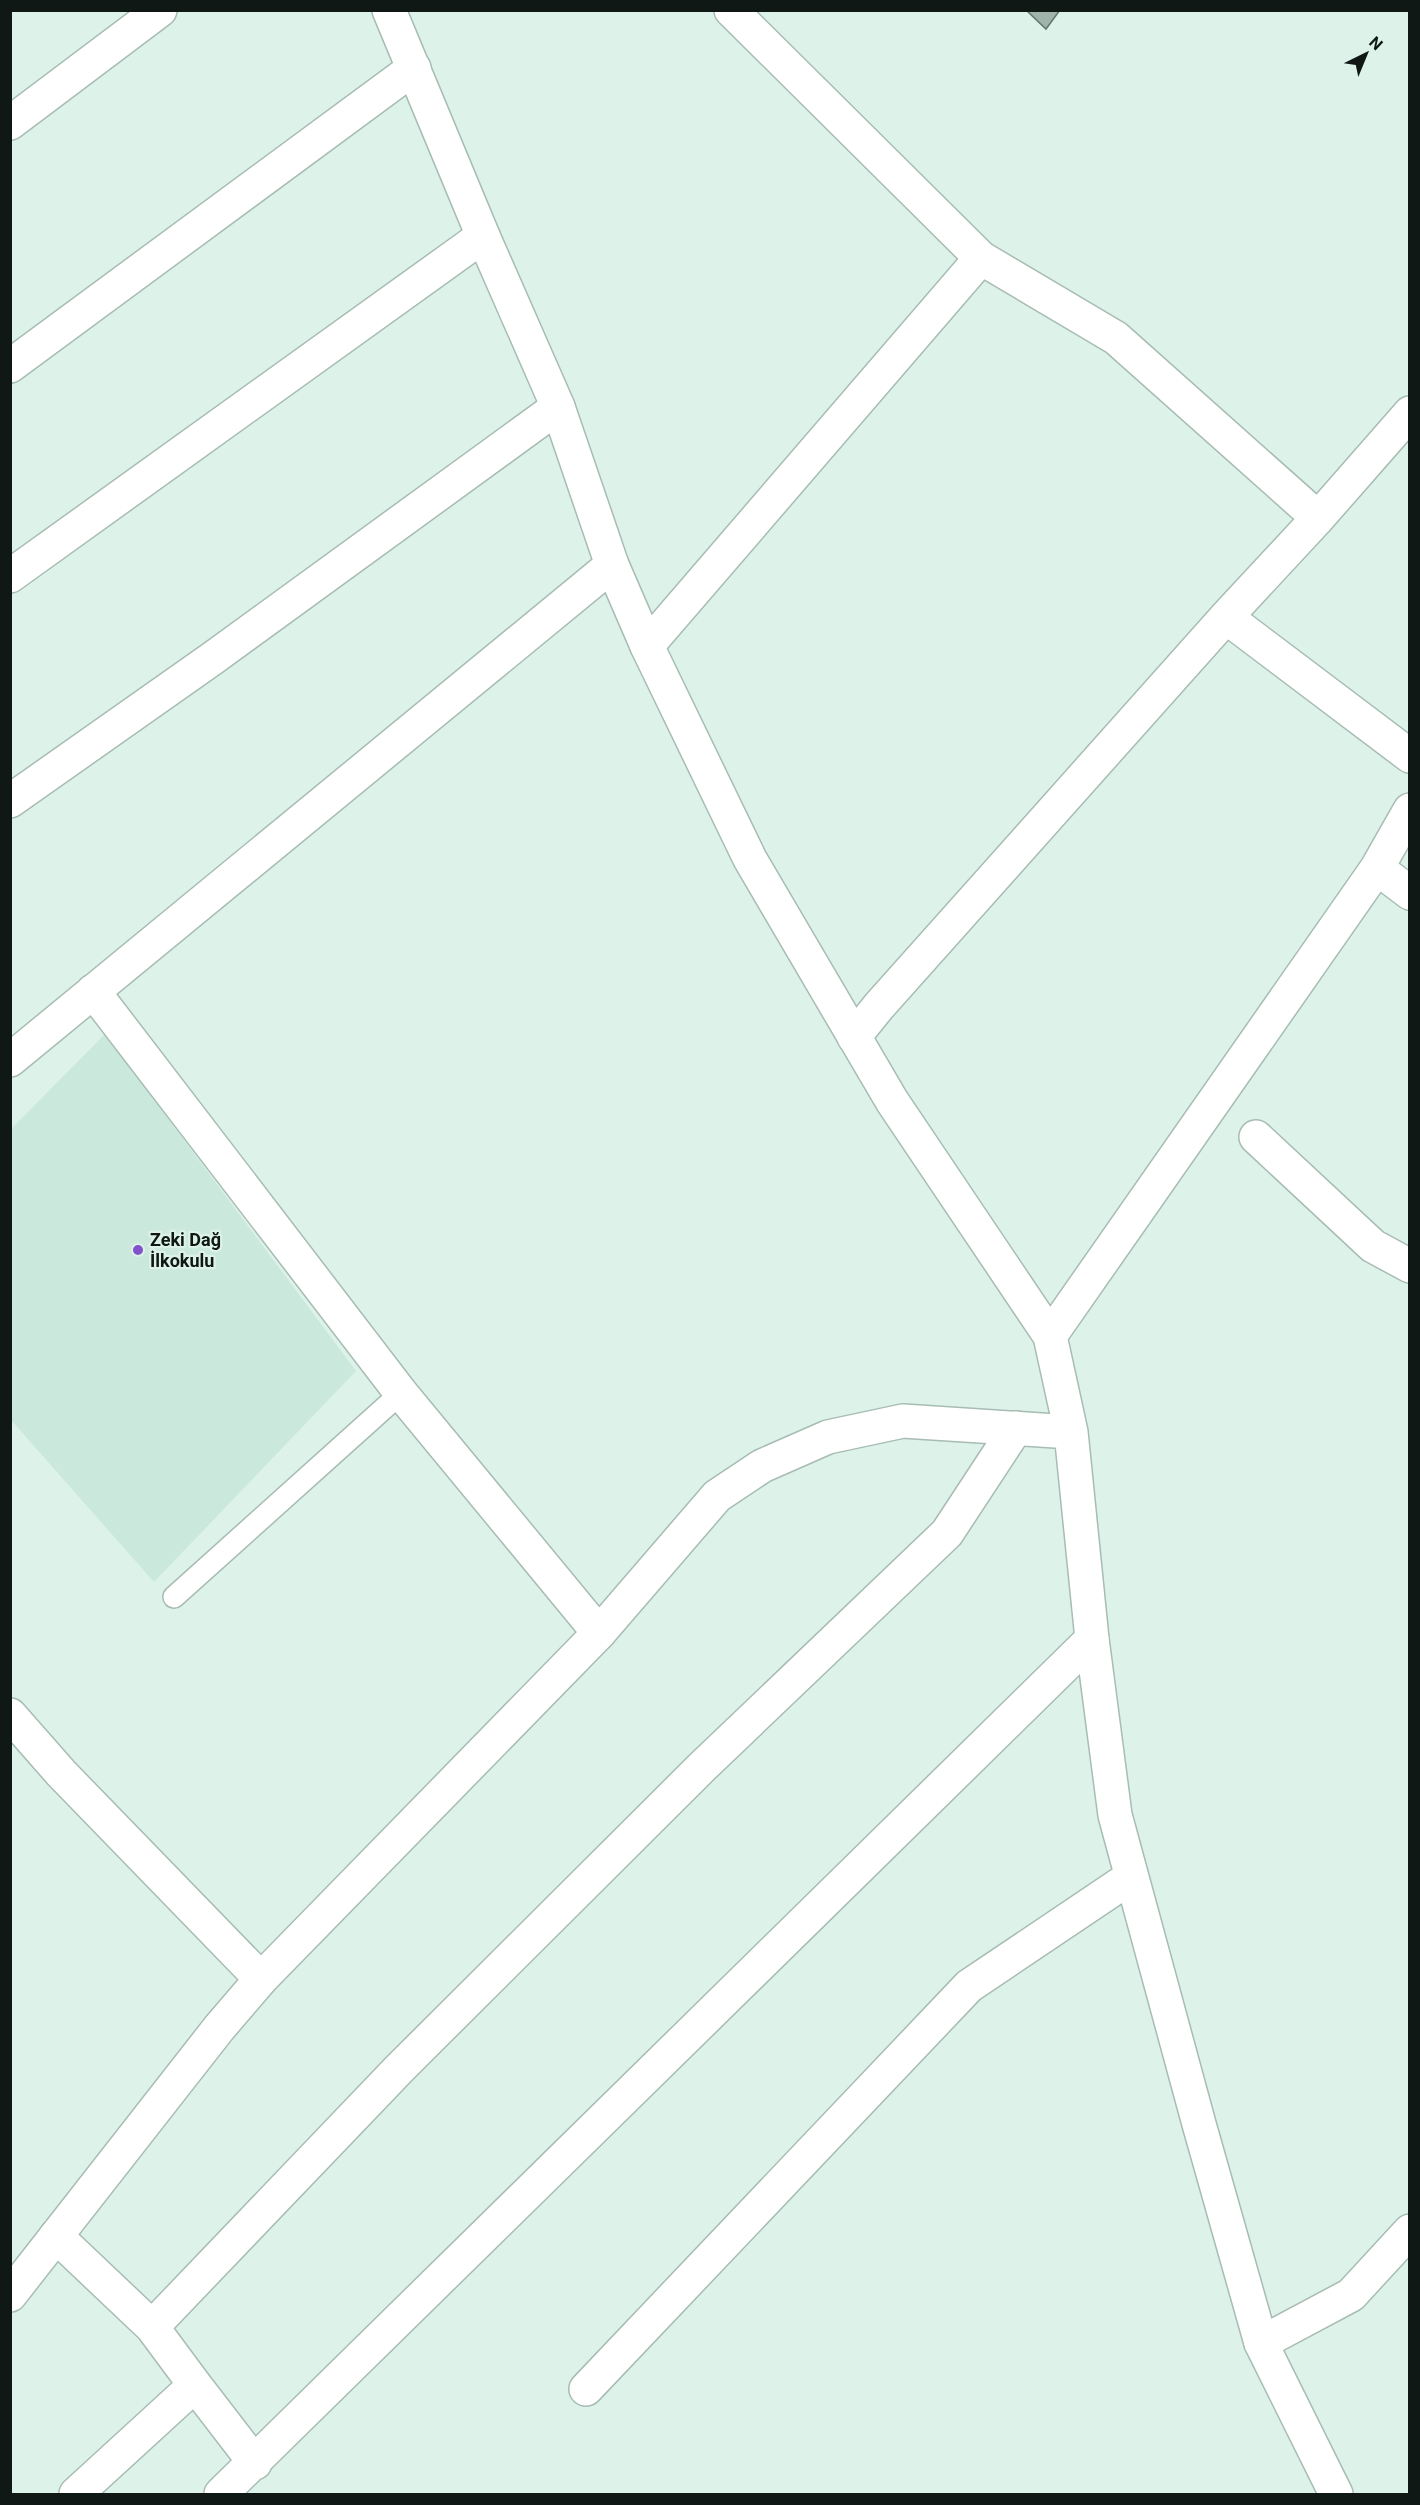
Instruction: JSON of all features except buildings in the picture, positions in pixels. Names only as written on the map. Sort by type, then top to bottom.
[{"type":"street","points":[[10,123],[160,10]]},
{"type":"street","points":[[389,10],[483,236],[558,407],[612,564],[647,646],[750,860],[892,1101],[1050,1336],[1071,1432],[1092,1639],[1115,1815],[1261,2343],[1336,2494]]},
{"type":"street","points":[[735,12],[981,258],[1116,338],[1318,518]]},
{"type":"street","points":[[10,366],[414,68]]},
{"type":"street","points":[[10,576],[483,236]]},
{"type":"street","points":[[647,646],[981,258]]},
{"type":"street","points":[[10,801],[222,651],[558,407]]},
{"type":"street","points":[[854,1037],[887,997],[1410,413]]},
{"type":"street","points":[[10,1060],[612,564]]},
{"type":"street","points":[[1226,617],[1410,756]]},
{"type":"street","points":[[1050,1336],[1377,868],[1410,810]]},
{"type":"street","points":[[1377,868],[1410,893]]},
{"type":"street","points":[[93,991],[400,1394],[599,1633]]},
{"type":"street","points":[[1256,1137],[1372,1246],[1410,1266]]},
{"type":"street","points":[[10,2295],[219,2028],[261,1979],[599,1633],[717,1496],[762,1466],[828,1437],[903,1421],[1071,1432]]},
{"type":"street","points":[[152,2327],[399,2069],[701,1768],[946,1533],[1017,1428]]},
{"type":"street","points":[[221,2494],[1092,1639]]},
{"type":"street","points":[[10,1716],[61,1773],[261,1979]]},
{"type":"street","points":[[586,2389],[969,1986],[1131,1877]]},
{"type":"street","points":[[1261,2343],[1351,2295],[1410,2231]]},
{"type":"street","points":[[56,2236],[152,2327],[255,2463]]},
{"type":"street","points":[[76,2494],[195,2385]]},
{"type":"lane","points":[[174,1597],[400,1394]]},
{"type":"shaded area","name":"Zeki Dağ İlkokulu","points":[[105,1034],[356,1371],[154,1582],[11,1420],[11,1129]]},
{"type":"place","name":"Zeki Dağ İlkokulu","points":[[138,1250]]}]
